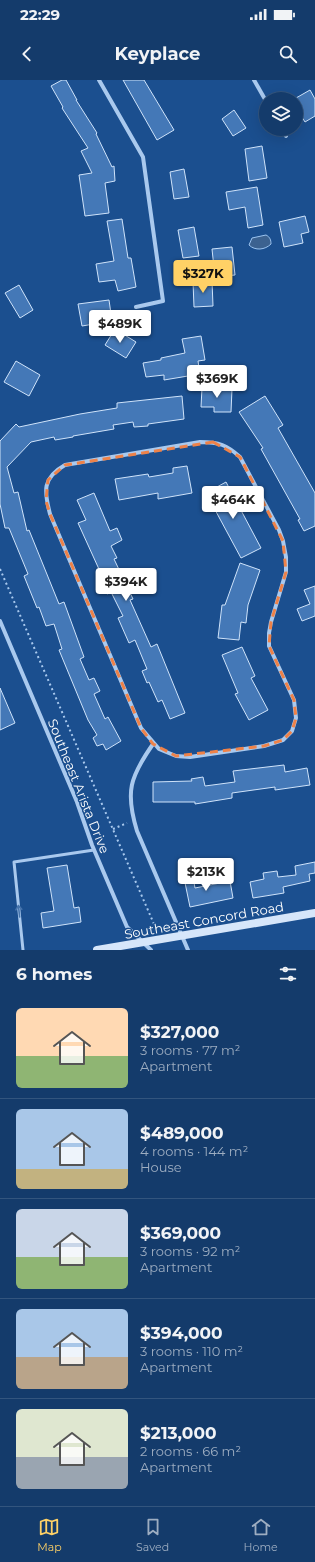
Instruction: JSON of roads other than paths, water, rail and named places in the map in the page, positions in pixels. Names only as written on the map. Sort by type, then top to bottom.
[{"type":"street","points":[[99,80],[143,157],[163,301],[136,307]]},
{"type":"street","points":[[254,80],[261,92]]},
{"type":"street","points":[[200,442],[213,442],[223,445],[240,457],[279,530],[283,541],[286,557],[286,572],[271,622],[269,646],[294,700],[296,718],[292,731],[283,740],[264,746],[190,756],[176,756],[159,750],[153,744],[141,728],[50,514],[46,501],[48,480],[56,471],[65,465],[200,442]]},
{"type":"street","name":"Southeast Arista Drive","points":[[0,621],[77,802],[94,850],[127,927],[151,950]]},
{"type":"street","points":[[153,744],[140,763],[132,779],[130,800],[133,820],[188,950]]},
{"type":"street","name":"Southeast Concord Road","points":[[97,950],[315,913]]},
{"type":"lane","points":[[23,950],[14,862],[94,850]]},
{"type":"water","points":[[266,235],[271,241],[269,246],[263,249],[257,249],[249,245],[252,238]]}]
